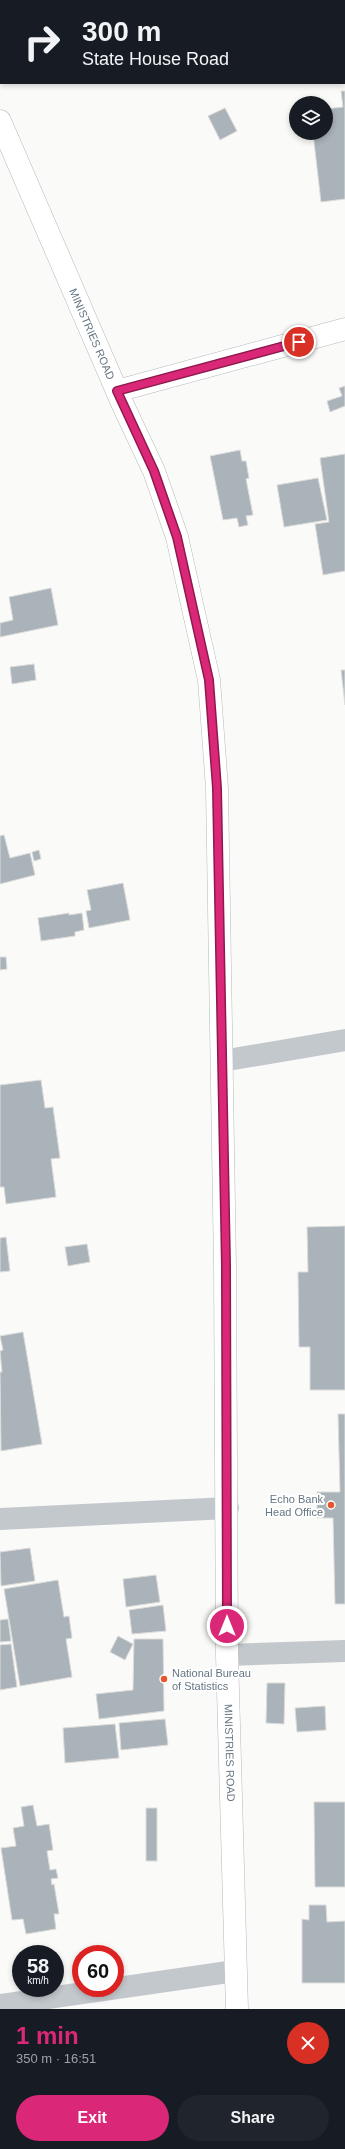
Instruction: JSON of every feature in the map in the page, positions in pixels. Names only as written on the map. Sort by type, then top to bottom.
[{"type":"main road","name":"MINISTRIES ROAD","points":[[0,121],[117,391],[154,471],[177,537],[209,680],[217,788],[228,1508],[227,1655],[237,2009]]},
{"type":"main road","points":[[117,391],[345,329]]},
{"type":"street","points":[[222,1061],[345,1040]]},
{"type":"street","points":[[0,1519],[228,1508]]},
{"type":"street","points":[[227,1655],[345,1651]]},
{"type":"street","points":[[0,2005],[235,1971]]},
{"type":"building","points":[[341,91],[345,91],[345,199],[321,202],[314,140],[333,140],[333,108],[343,107]]},
{"type":"building","points":[[225,108],[237,131],[220,140],[208,116]]},
{"type":"building","points":[[345,386],[345,406],[330,412],[327,401],[342,396],[339,388]]},
{"type":"building","points":[[240,450],[242,461],[246,461],[249,478],[246,479],[253,515],[246,516],[248,525],[239,527],[237,518],[223,520],[210,456]]},
{"type":"building","points":[[345,454],[345,571],[323,575],[315,524],[329,522],[320,458]]},
{"type":"building","points":[[318,478],[327,520],[284,527],[277,485]]},
{"type":"building","points":[[51,588],[58,625],[0,637],[0,623],[13,620],[9,597]]},
{"type":"building","points":[[34,664],[36,680],[12,684],[10,667]]},
{"type":"building","points":[[341,670],[345,670],[345,705]]},
{"type":"building","points":[[4,835],[10,858],[30,853],[35,875],[0,884],[0,836]]},
{"type":"building","points":[[39,850],[41,859],[34,861],[32,852]]},
{"type":"building","points":[[123,883],[130,920],[89,928],[86,911],[91,910],[87,890]]},
{"type":"building","points":[[69,913],[69,915],[82,913],[84,930],[75,932],[75,936],[41,941],[38,918]]},
{"type":"building","points":[[0,957],[6,957],[7,969],[0,970]]},
{"type":"building","points":[[41,1080],[45,1108],[53,1107],[60,1158],[51,1159],[56,1197],[6,1204],[4,1187],[0,1187],[0,1085]]},
{"type":"building","points":[[345,1226],[345,1390],[310,1390],[310,1347],[299,1347],[298,1272],[308,1272],[307,1227]]},
{"type":"building","points":[[6,1237],[10,1271],[0,1272],[0,1238]]},
{"type":"building","points":[[87,1244],[90,1262],[68,1266],[65,1247]]},
{"type":"building","points":[[23,1332],[42,1444],[1,1451],[0,1372],[2,1372],[0,1351],[3,1350],[0,1336]]},
{"type":"building","name":"Echo Bank Head Office","points":[[338,1414],[345,1414],[345,1604],[335,1604],[333,1518],[317,1518],[317,1492],[340,1492]]},
{"type":"building","points":[[30,1548],[35,1581],[1,1586],[0,1552]]},
{"type":"building","points":[[156,1575],[160,1602],[126,1607],[123,1579]]},
{"type":"building","points":[[58,1580],[64,1617],[69,1616],[72,1638],[66,1639],[72,1677],[20,1686],[4,1589]]},
{"type":"building","points":[[163,1605],[166,1631],[132,1634],[129,1610]]},
{"type":"building","points":[[8,1619],[11,1641],[0,1642],[0,1620]]},
{"type":"building","points":[[118,1636],[133,1644],[125,1660],[110,1652]]},
{"type":"building","points":[[134,1639],[163,1639],[164,1711],[99,1719],[96,1694],[133,1690]]},
{"type":"building","points":[[11,1644],[17,1687],[0,1690],[0,1645]]},
{"type":"building","points":[[267,1683],[285,1683],[284,1724],[266,1723]]},
{"type":"building","points":[[325,1706],[326,1730],[297,1732],[295,1708]]},
{"type":"building","points":[[165,1719],[168,1745],[121,1750],[119,1723]]},
{"type":"building","points":[[115,1724],[119,1758],[65,1763],[63,1728]]},
{"type":"building","points":[[314,1802],[345,1802],[345,1887],[315,1887]]},
{"type":"building","points":[[33,1805],[37,1826],[49,1824],[53,1850],[47,1851],[50,1870],[56,1869],[58,1878],[51,1879],[52,1885],[54,1884],[59,1914],[54,1914],[56,1929],[26,1934],[23,1919],[12,1920],[1,1848],[16,1846],[13,1828],[24,1826],[21,1807]]},
{"type":"building","points":[[146,1808],[157,1808],[157,1861],[146,1861]]},
{"type":"building","points":[[309,1905],[326,1905],[327,1922],[345,1921],[345,1983],[302,1983],[302,1919],[309,1920]]},
{"type":"place","name":"Echo Bank Head Office","points":[[331,1505]]},
{"type":"place","name":"National Bureau of Statistics","points":[[164,1679]]},
{"type":"route","points":[[227,1626],[228,1508],[226,1266],[217,788],[209,680],[177,537],[154,471],[117,391],[299,342]]}]
